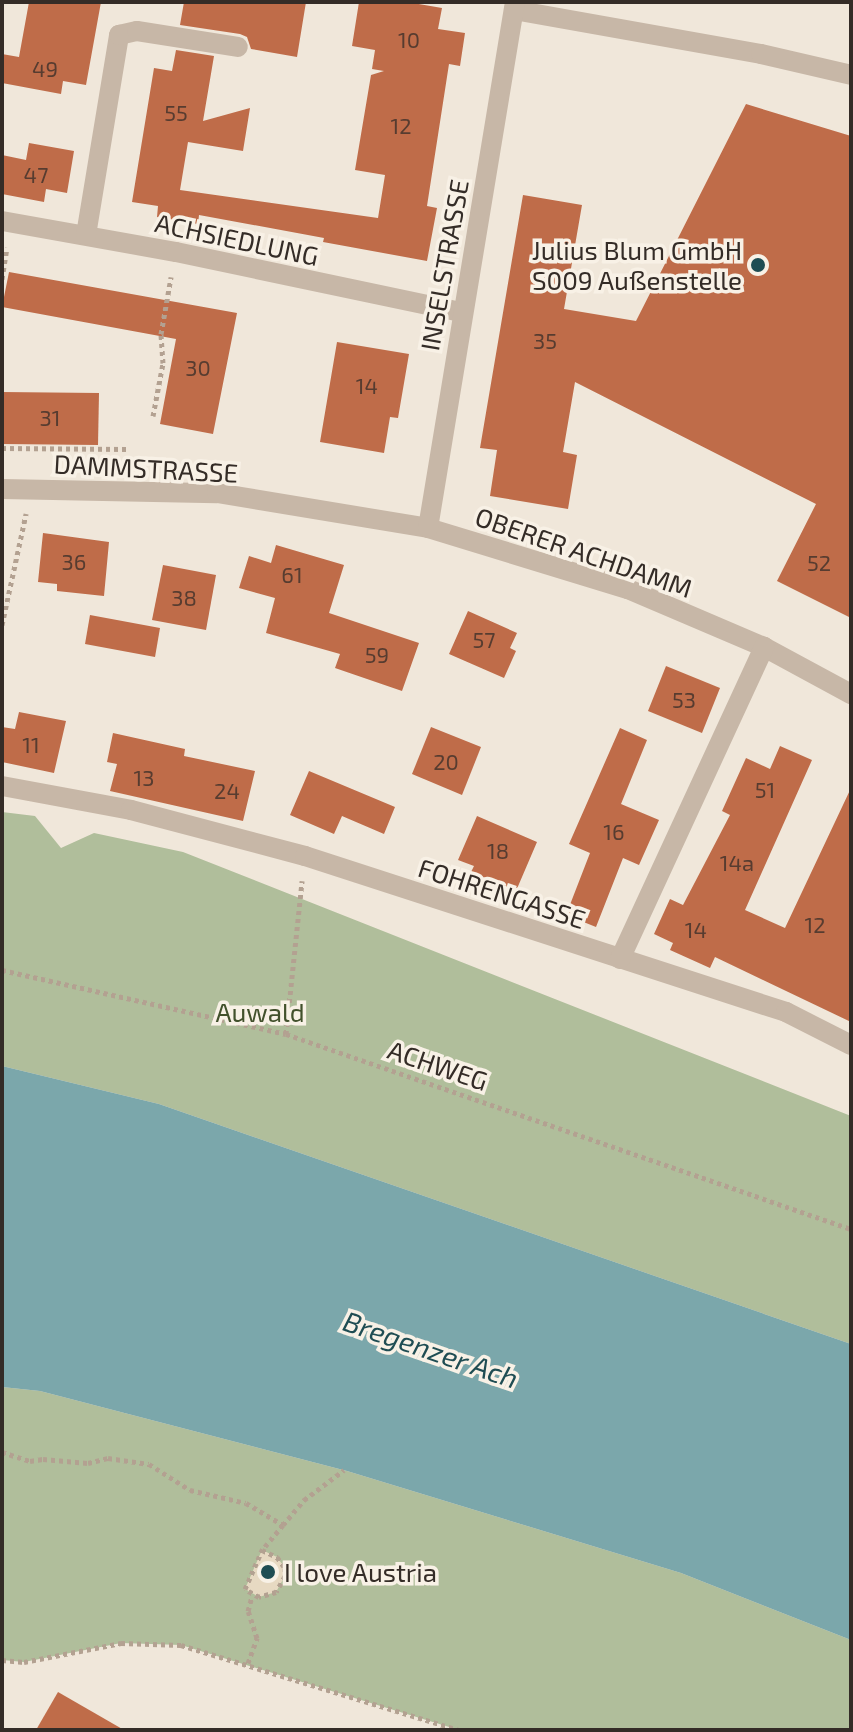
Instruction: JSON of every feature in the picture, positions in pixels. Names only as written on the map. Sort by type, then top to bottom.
[{"type":"street","name":"INSELSTRASSE","points":[[428,528],[461,312],[514,6],[761,54],[851,75]]},
{"type":"street","points":[[86,235],[119,35],[137,31],[238,47]]},
{"type":"street","name":"ACHSIEDLUNG","points":[[2,221],[176,252],[461,312]]},
{"type":"street","name":"DAMMSTRASSE","points":[[2,489],[217,493],[428,528]]},
{"type":"street","name":"OBERER ACHDAMM","points":[[428,528],[628,589],[764,647],[851,694]]},
{"type":"street","points":[[620,959],[764,647]]},
{"type":"street","name":"FOHRENGASSE","points":[[2,786],[131,810],[305,856],[786,1012],[851,1045]]},
{"type":"path","points":[[153,416],[163,363],[161,334],[176,252]]},
{"type":"path","points":[[2,448],[126,449]]},
{"type":"path","points":[[2,625],[31,489]]},
{"type":"path","points":[[286,1034],[305,856]]},
{"type":"path","name":"ACHWEG","points":[[2,970],[286,1034],[851,1229]]},
{"type":"path","points":[[2,1452],[30,1461],[43,1459],[88,1463],[108,1458],[149,1464],[190,1490],[246,1503],[283,1525]]},
{"type":"path","points":[[262,1550],[277,1557],[285,1576],[276,1592],[268,1596],[253,1595],[245,1589],[262,1550],[304,1500],[344,1470]]},
{"type":"path","points":[[248,1663],[257,1638],[248,1611],[253,1595]]},
{"type":"path","points":[[2,1660],[24,1662],[100,1646],[143,1642],[181,1645],[459,1730]]},
{"type":"green space","name":"Auwald","points":[[2,812],[35,816],[61,848],[94,833],[183,852],[851,1116],[851,1344],[159,1104],[2,1066]]},
{"type":"green space","points":[[2,1387],[40,1391],[347,1471],[681,1573],[851,1640],[851,1730],[459,1730],[181,1645],[121,1643],[24,1662],[2,1660]]},
{"type":"shaded area","name":"I love Austria","points":[[262,1550],[277,1557],[285,1568],[285,1576],[276,1592],[259,1597],[245,1589]]},
{"type":"water","name":"Bregenzer Ach","points":[[2,1066],[159,1104],[851,1344],[851,1640],[681,1573],[347,1471],[40,1391],[2,1387]]},
{"type":"building","points":[[29,2],[101,2],[86,85],[63,81],[61,94],[2,83],[2,54],[19,57]]},
{"type":"building","points":[[184,2],[306,2],[297,57],[251,49],[247,37],[240,34],[180,25]]},
{"type":"building","points":[[359,2],[407,2],[442,8],[438,29],[465,33],[460,66],[449,64],[427,206],[437,208],[427,261],[199,215],[198,224],[157,217],[158,206],[132,202],[154,68],[172,71],[176,50],[214,56],[203,121],[250,108],[243,151],[188,142],[180,190],[378,218],[385,175],[355,170],[371,75],[384,71],[372,69],[375,50],[352,46]]},
{"type":"building","name":"Julius Blum GmbH S009 Außenstelle","points":[[746,104],[851,136],[851,618],[777,581],[816,504],[575,382],[563,452],[577,455],[568,509],[490,496],[497,450],[480,448],[523,195],[582,205],[564,309],[636,321]]},
{"type":"building","points":[[29,143],[74,151],[67,193],[46,189],[44,202],[2,194],[2,155],[26,160]]},
{"type":"building","points":[[9,272],[237,313],[213,434],[160,424],[176,339],[2,307]]},
{"type":"building","points":[[337,342],[409,354],[398,418],[390,417],[384,453],[320,442]]},
{"type":"building","points":[[2,392],[99,393],[98,445],[2,444]]},
{"type":"building","points":[[43,533],[109,542],[104,596],[57,591],[57,584],[38,582]]},
{"type":"building","points":[[276,545],[344,565],[329,613],[419,643],[402,691],[335,668],[340,654],[266,633],[275,598],[239,588],[249,556],[271,563]]},
{"type":"building","points":[[163,565],[216,575],[206,630],[152,620]]},
{"type":"building","points":[[468,611],[517,633],[510,648],[516,651],[504,678],[449,654]]},
{"type":"building","points":[[90,615],[160,628],[155,657],[85,644]]},
{"type":"building","points":[[666,666],[720,688],[702,733],[648,711]]},
{"type":"building","points":[[19,712],[66,721],[54,773],[2,762],[2,727],[15,729]]},
{"type":"building","points":[[431,727],[481,747],[462,795],[412,774]]},
{"type":"building","points":[[620,728],[647,740],[621,804],[659,820],[639,865],[623,858],[596,927],[566,915],[590,853],[569,844]]},
{"type":"building","points":[[113,733],[185,749],[184,756],[255,771],[243,821],[110,791],[117,764],[107,762]]},
{"type":"building","points":[[780,746],[812,760],[745,910],[785,928],[851,788],[851,1022],[715,957],[710,968],[670,950],[673,943],[654,934],[670,899],[683,905],[730,815],[722,811],[746,758],[770,769]]},
{"type":"building","points":[[309,771],[395,807],[384,834],[342,816],[334,834],[290,815]]},
{"type":"building","points":[[477,816],[537,842],[516,891],[471,872],[474,866],[458,860]]},
{"type":"building","points":[[58,1692],[124,1730],[36,1730]]},
{"type":"place","name":"Julius Blum GmbH S009 Außenstelle","points":[[758,265]]},
{"type":"place","name":"I love Austria","points":[[268,1572]]}]
